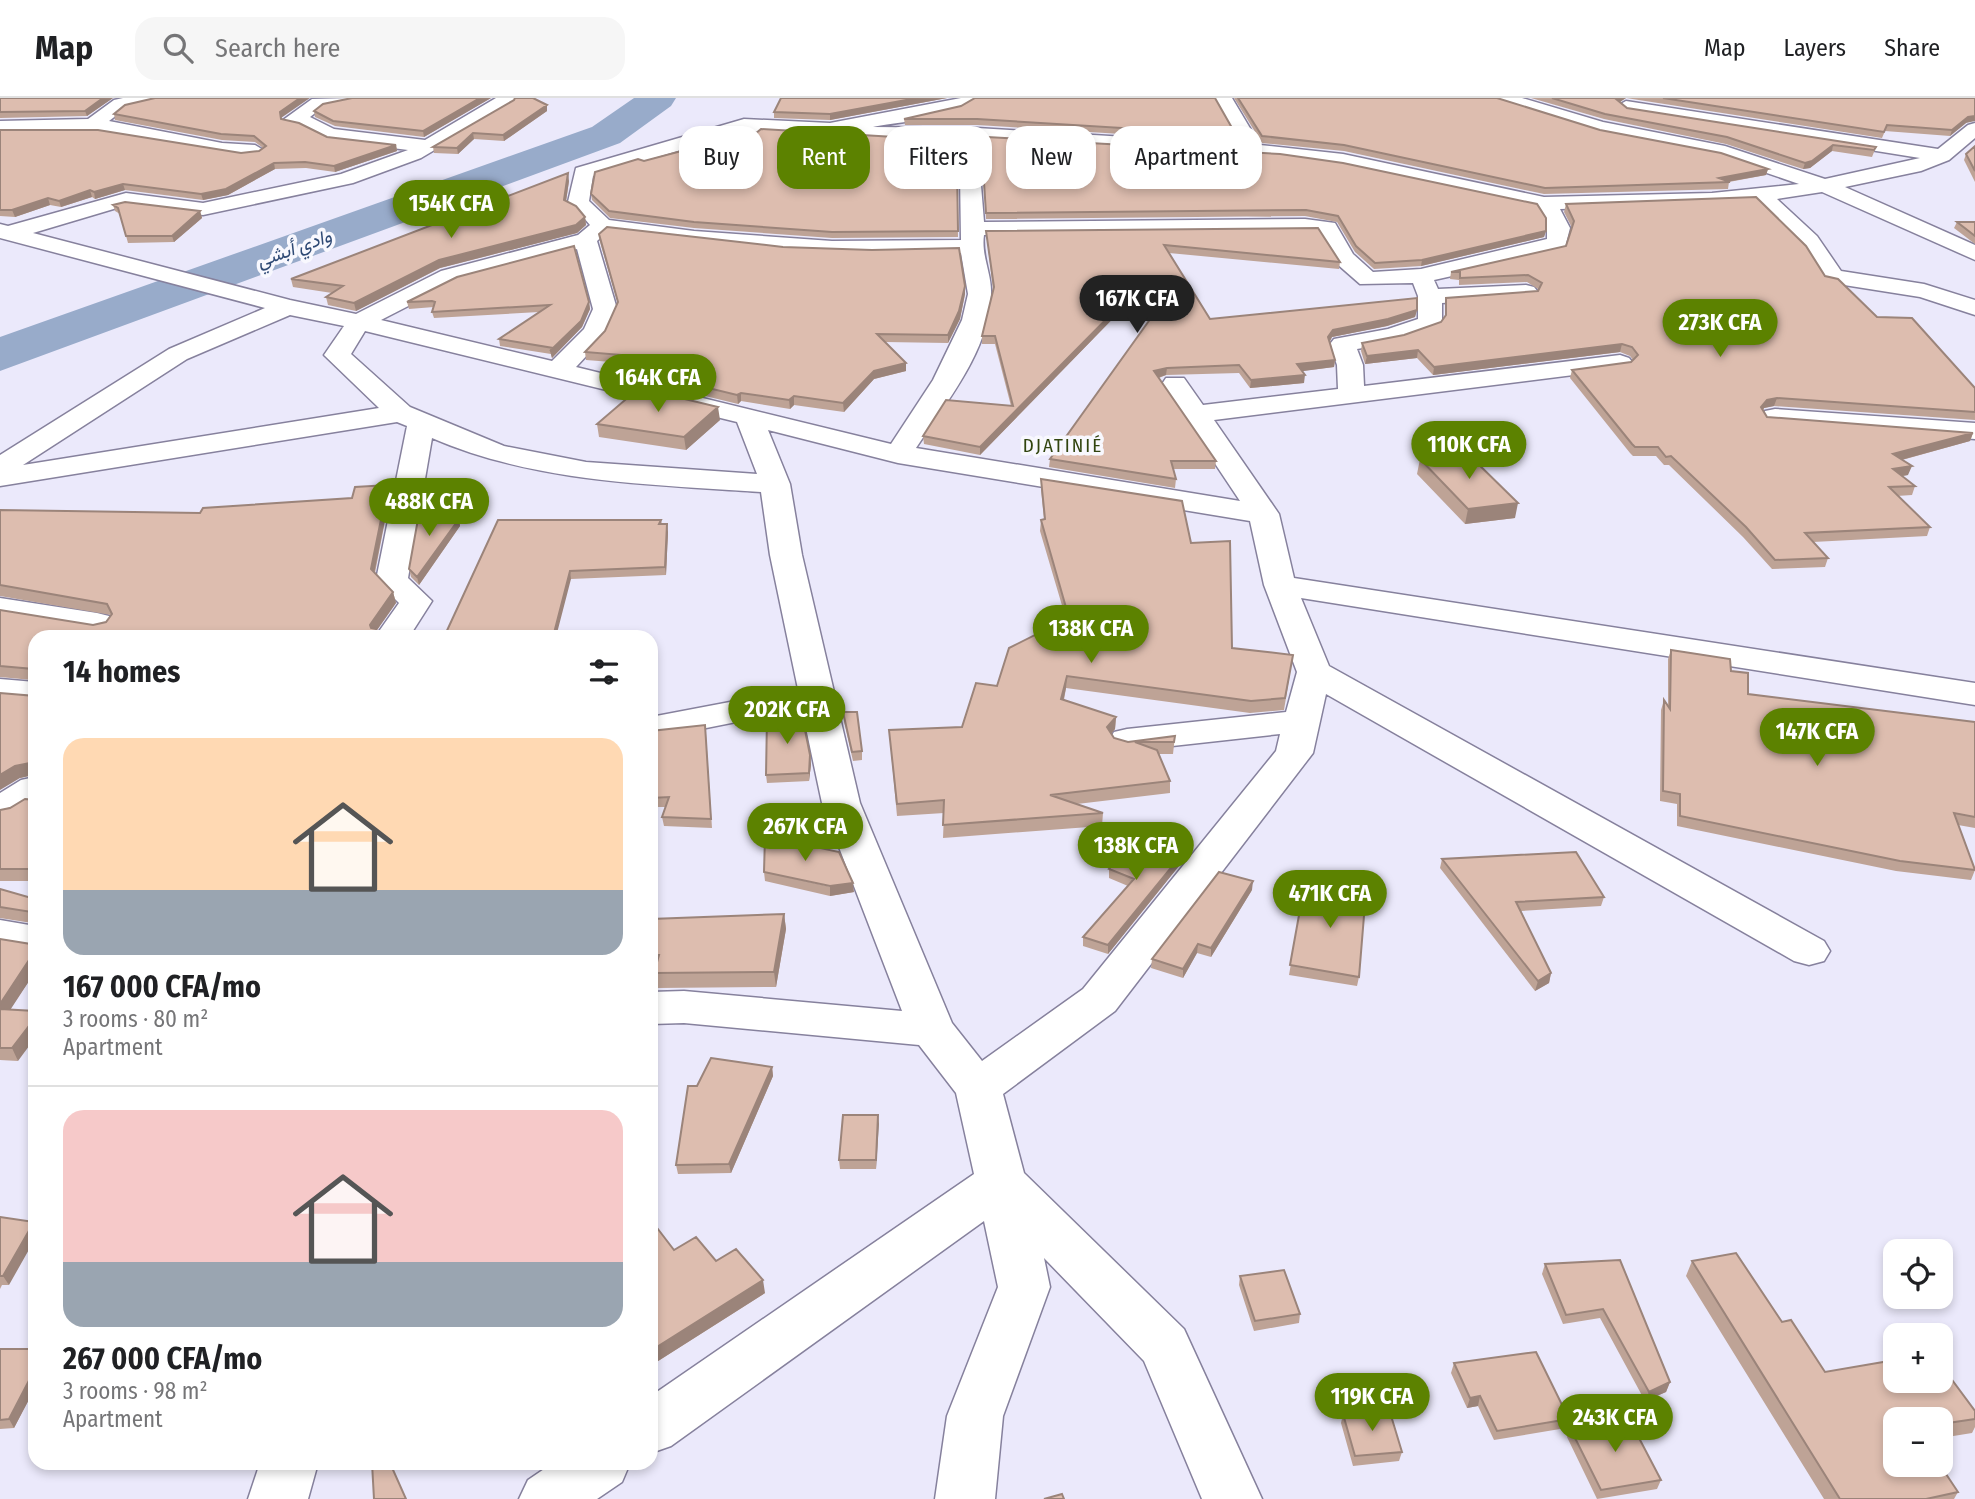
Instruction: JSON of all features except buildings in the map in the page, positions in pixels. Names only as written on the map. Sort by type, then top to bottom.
[{"type":"street","points":[[92,125],[120,104],[149,98]]},
{"type":"street","points":[[346,98],[318,103],[292,120],[305,121],[329,134],[428,146]]},
{"type":"street","points":[[5,232],[126,199],[203,209],[346,179],[428,146],[505,103],[505,98]]},
{"type":"street","points":[[846,126],[950,107],[967,102],[970,98]]},
{"type":"street","points":[[1223,98],[1239,126]]},
{"type":"street","points":[[1503,98],[1600,127],[1725,152],[1826,186],[1916,224],[1975,253]]},
{"type":"street","points":[[1601,102],[1942,156]]},
{"type":"street","points":[[0,110],[22,109],[0,126]]},
{"type":"street","points":[[0,126],[92,125],[129,129],[221,151],[255,150]]},
{"type":"street","points":[[558,370],[595,332],[605,309],[594,233],[586,206],[578,206],[583,172],[744,125],[777,127]]},
{"type":"street","points":[[1262,151],[1343,160],[1544,203],[1762,196],[1826,186],[1914,167],[1942,156],[1975,130]]},
{"type":"street","points":[[992,135],[1110,142]]},
{"type":"street","points":[[1343,160],[1365,143]]},
{"type":"street","points":[[898,454],[943,384],[969,333],[980,298],[972,238],[970,189]]},
{"type":"street","points":[[1762,196],[1808,241],[1833,277],[1924,290],[1975,307]]},
{"type":"street","points":[[1426,286],[1556,246],[1561,232],[1559,219],[1544,203]]},
{"type":"street","points":[[1916,224],[1963,225]]},
{"type":"street","points":[[775,484],[586,471],[497,453],[411,419],[337,355],[359,322],[449,276],[594,233],[668,235],[901,251],[972,238],[1305,225],[1327,228],[1343,258],[1368,279],[1426,286],[1526,292]]},
{"type":"street","points":[[5,232],[147,271],[898,454],[1264,514]]},
{"type":"street","points":[[1351,394],[1350,365],[1343,344],[1393,335],[1430,323],[1426,286]]},
{"type":"street","points":[[0,467],[178,354],[276,303]]},
{"type":"street","points":[[1196,414],[1620,363]]},
{"type":"street","points":[[978,1088],[1099,1000],[1294,753],[1314,672],[1280,584],[1264,514],[1175,384]]},
{"type":"street","points":[[748,416],[775,484],[786,555],[815,696],[841,803],[932,1030],[978,1088],[1024,1287],[975,1416],[965,1499]]},
{"type":"street","points":[[1776,417],[1975,431]]},
{"type":"street","points":[[0,477],[411,419]]},
{"type":"street","points":[[397,630],[416,601],[391,580],[411,419]]},
{"type":"street","points":[[1280,584],[1975,694]]},
{"type":"street","points":[[0,608],[97,623]]},
{"type":"street","points":[[1314,672],[1809,951]]},
{"type":"street","points":[[0,690],[28,693]]},
{"type":"street","points":[[658,727],[815,696]]},
{"type":"street","points":[[1127,740],[1301,720]]},
{"type":"street","points":[[0,809],[28,792]]},
{"type":"street","points":[[0,934],[28,939]]},
{"type":"street","points":[[658,1008],[684,1007],[932,1030]]},
{"type":"street","points":[[658,1423],[1001,1182]]},
{"type":"street","points":[[1001,1182],[1165,1346],[1232,1499]]},
{"type":"street","points":[[278,1499],[287,1470]]},
{"type":"street","points":[[549,1499],[591,1470]]},
{"type":"waterway","name":"وادي أبشي","points":[[0,355],[606,135],[658,98]]},
{"type":"district","name":"DJATINIÉ","points":[[1063,445]]}]
